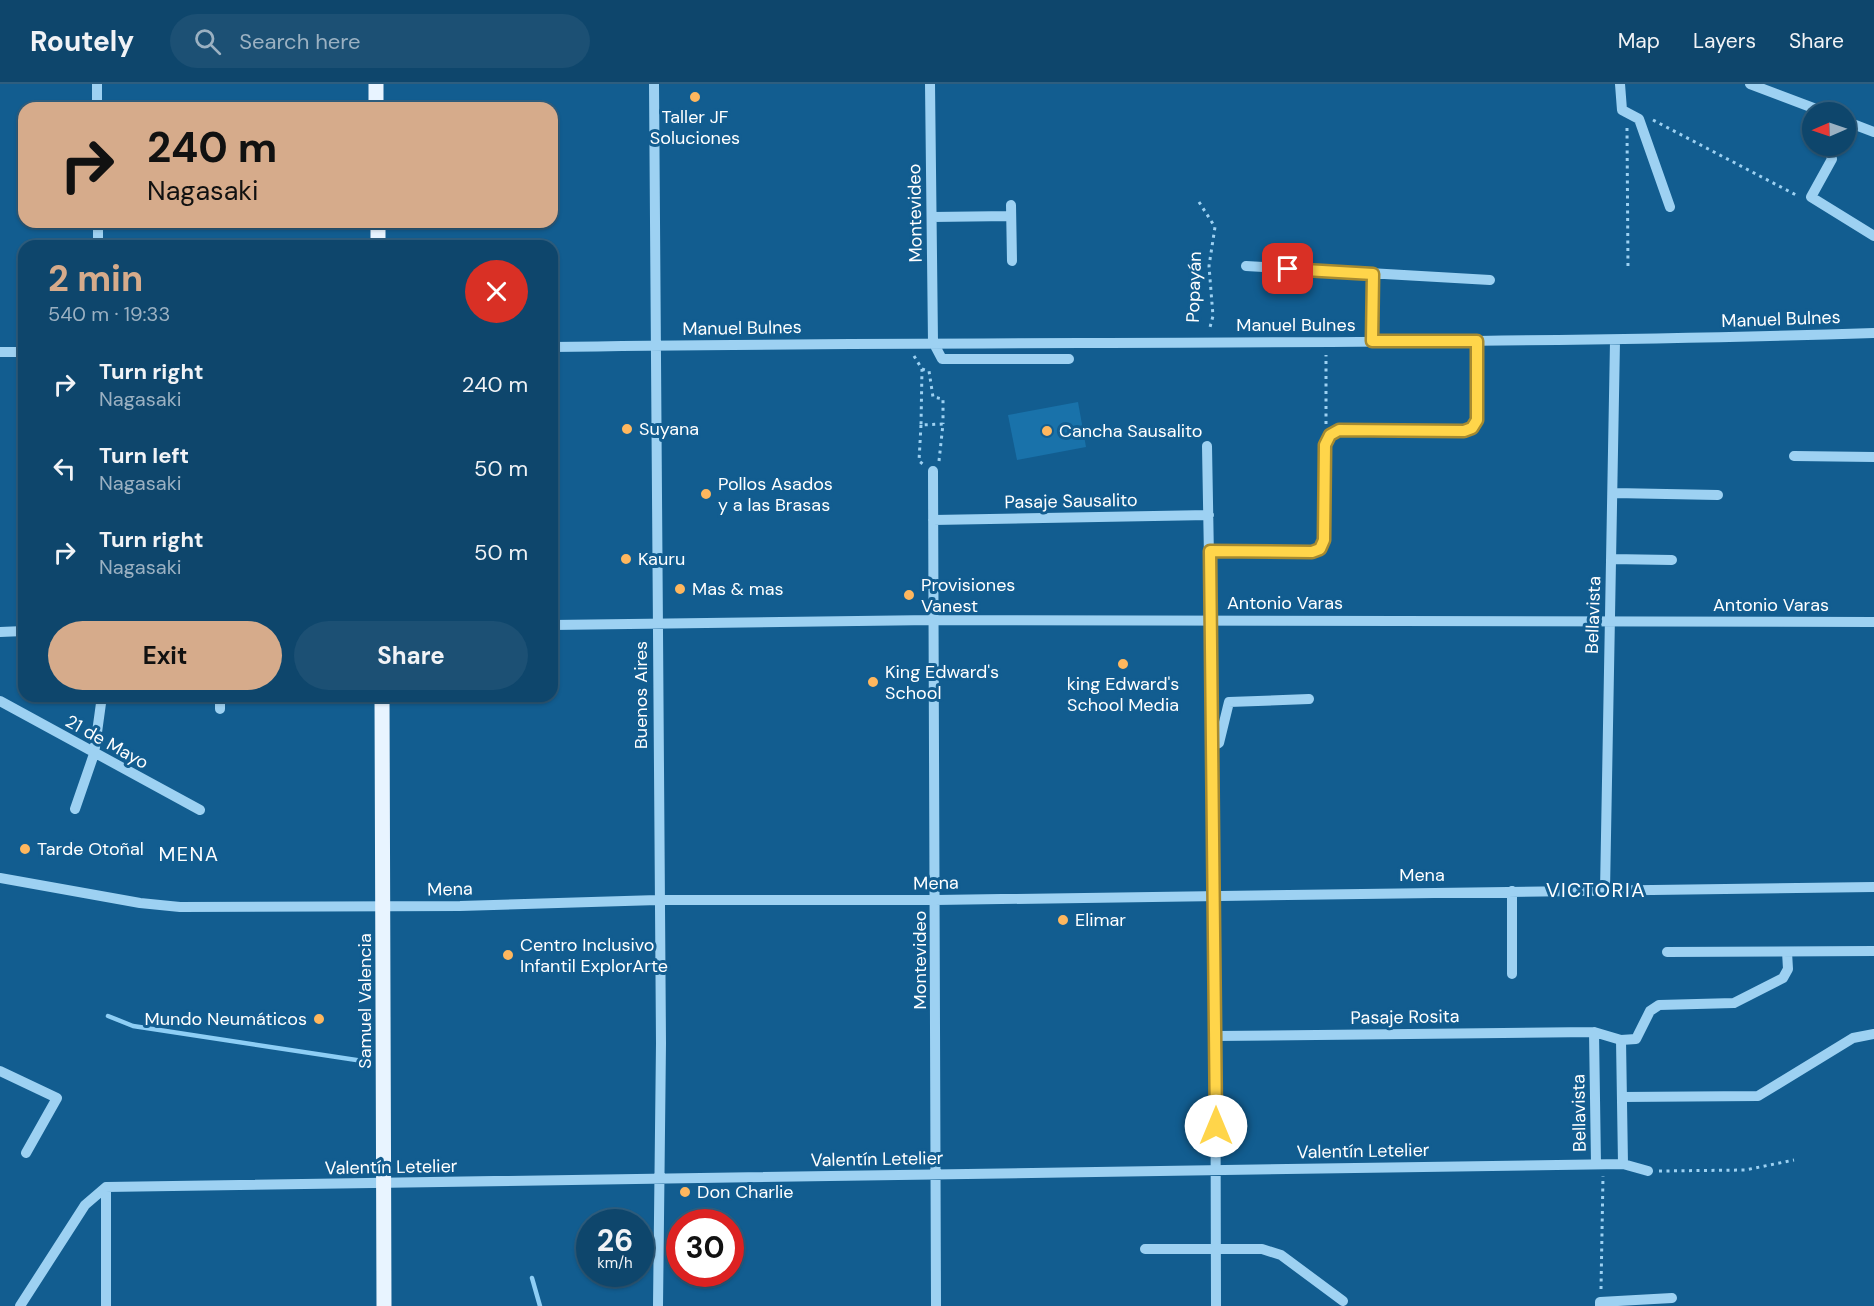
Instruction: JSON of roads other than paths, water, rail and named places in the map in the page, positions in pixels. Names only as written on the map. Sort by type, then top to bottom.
[{"type":"main road","points":[[376,84],[376,102]]},
{"type":"main road","name":"Samuel Valencia","points":[[382,702],[384,1306]]},
{"type":"street","points":[[96,84],[97,102]]},
{"type":"street","name":"Buenos Aires","points":[[654,84],[657,345],[658,1306]]},
{"type":"street","name":"Montevideo","points":[[930,84],[933,342]]},
{"type":"street","points":[[1620,84],[1622,110],[1639,119],[1670,207]]},
{"type":"street","points":[[1750,84],[1802,106]]},
{"type":"street","points":[[1856,125],[1874,132]]},
{"type":"street","points":[[1831,156],[1832,159],[1811,196],[1874,236]]},
{"type":"street","points":[[932,216],[1011,210],[1012,261]]},
{"type":"street","points":[[1246,266],[1490,280]]},
{"type":"street","points":[[1372,341],[1373,274]]},
{"type":"street","name":"Manuel Bulnes","points":[[558,347],[914,342],[1615,341],[1874,333]]},
{"type":"street","points":[[1210,551],[1312,552],[1320,549],[1324,540],[1325,445],[1330,435],[1339,430],[1464,431],[1472,428],[1477,420],[1477,341]]},
{"type":"street","name":"Bellavista","points":[[1605,891],[1615,341]]},
{"type":"street","points":[[933,342],[942,359],[1069,359]]},
{"type":"street","points":[[0,352],[18,352]]},
{"type":"street","points":[[1207,446],[1215,895],[1216,1306]]},
{"type":"street","points":[[1794,456],[1874,457]]},
{"type":"street","name":"Montevideo","points":[[933,471],[936,1306]]},
{"type":"street","points":[[1614,493],[1718,495]]},
{"type":"street","name":"Pasaje Sausalito","points":[[933,520],[1209,515]]},
{"type":"street","points":[[1611,559],[1672,560]]},
{"type":"street","name":"Antonio Varas","points":[[558,625],[1210,619],[1874,622]]},
{"type":"street","points":[[0,632],[18,631]]},
{"type":"street","points":[[1211,746],[1219,742],[1230,702],[1309,699]]},
{"type":"street","name":"21 de Mayo","points":[[0,701],[200,810]]},
{"type":"street","points":[[75,809],[94,754],[101,702]]},
{"type":"street","points":[[220,702],[220,710]]},
{"type":"street","name":"Mena","points":[[0,878],[140,903],[180,907],[384,906],[658,900],[936,900],[1874,887]]},
{"type":"street","points":[[1512,891],[1512,974]]},
{"type":"street","points":[[1667,952],[1874,951]]},
{"type":"street","points":[[1594,1032],[1621,1040],[1636,1040],[1650,1011],[1659,1005],[1725,1005],[1741,1000],[1782,978],[1788,969],[1787,952]]},
{"type":"street","name":"Bellavista","points":[[1594,1032],[1596,1164]]},
{"type":"street","name":"Pasaje Rosita","points":[[1215,1036],[1594,1032]]},
{"type":"street","points":[[1622,1097],[1758,1096],[1853,1038],[1874,1034]]},
{"type":"street","points":[[1621,1040],[1623,1164]]},
{"type":"street","points":[[0,1071],[57,1098],[26,1153]]},
{"type":"street","name":"Valentín Letelier","points":[[106,1187],[1596,1164],[1623,1164],[1648,1171]]},
{"type":"street","points":[[20,1306],[85,1204],[106,1187]]},
{"type":"street","points":[[106,1187],[106,1306]]},
{"type":"street","points":[[1145,1249],[1262,1249],[1281,1255],[1343,1300]]},
{"type":"street","points":[[1600,1304],[1672,1298]]},
{"type":"waterway","points":[[108,1016],[133,1026],[363,1061]]},
{"type":"waterway","points":[[532,1278],[540,1306]]},
{"type":"place","name":"Taller JF Soluciones","points":[[695,97]]},
{"type":"place","name":"Suyana","points":[[627,429]]},
{"type":"place","name":"Cancha Sausalito","points":[[1047,431]]},
{"type":"place","name":"Pollos Asados y a las Brasas","points":[[706,494]]},
{"type":"place","name":"Kauru","points":[[626,559]]},
{"type":"place","name":"Mas & mas","points":[[680,589]]},
{"type":"place","name":"Provisiones Vanest","points":[[909,595]]},
{"type":"place","name":"king Edward's School Media","points":[[1123,664]]},
{"type":"place","name":"King Edward's School","points":[[873,682]]},
{"type":"place","name":"Tarde Otoñal","points":[[25,849]]},
{"type":"place","name":"Elimar","points":[[1063,920]]},
{"type":"place","name":"Centro Inclusivo Infantil ExplorArte","points":[[508,955]]},
{"type":"place","name":"Mundo Neumáticos","points":[[319,1019]]},
{"type":"place","name":"Don Charlie","points":[[685,1192]]},
{"type":"district","name":"MENA","points":[[189,854]]},
{"type":"district","name":"VICTORIA","points":[[1596,890]]}]
